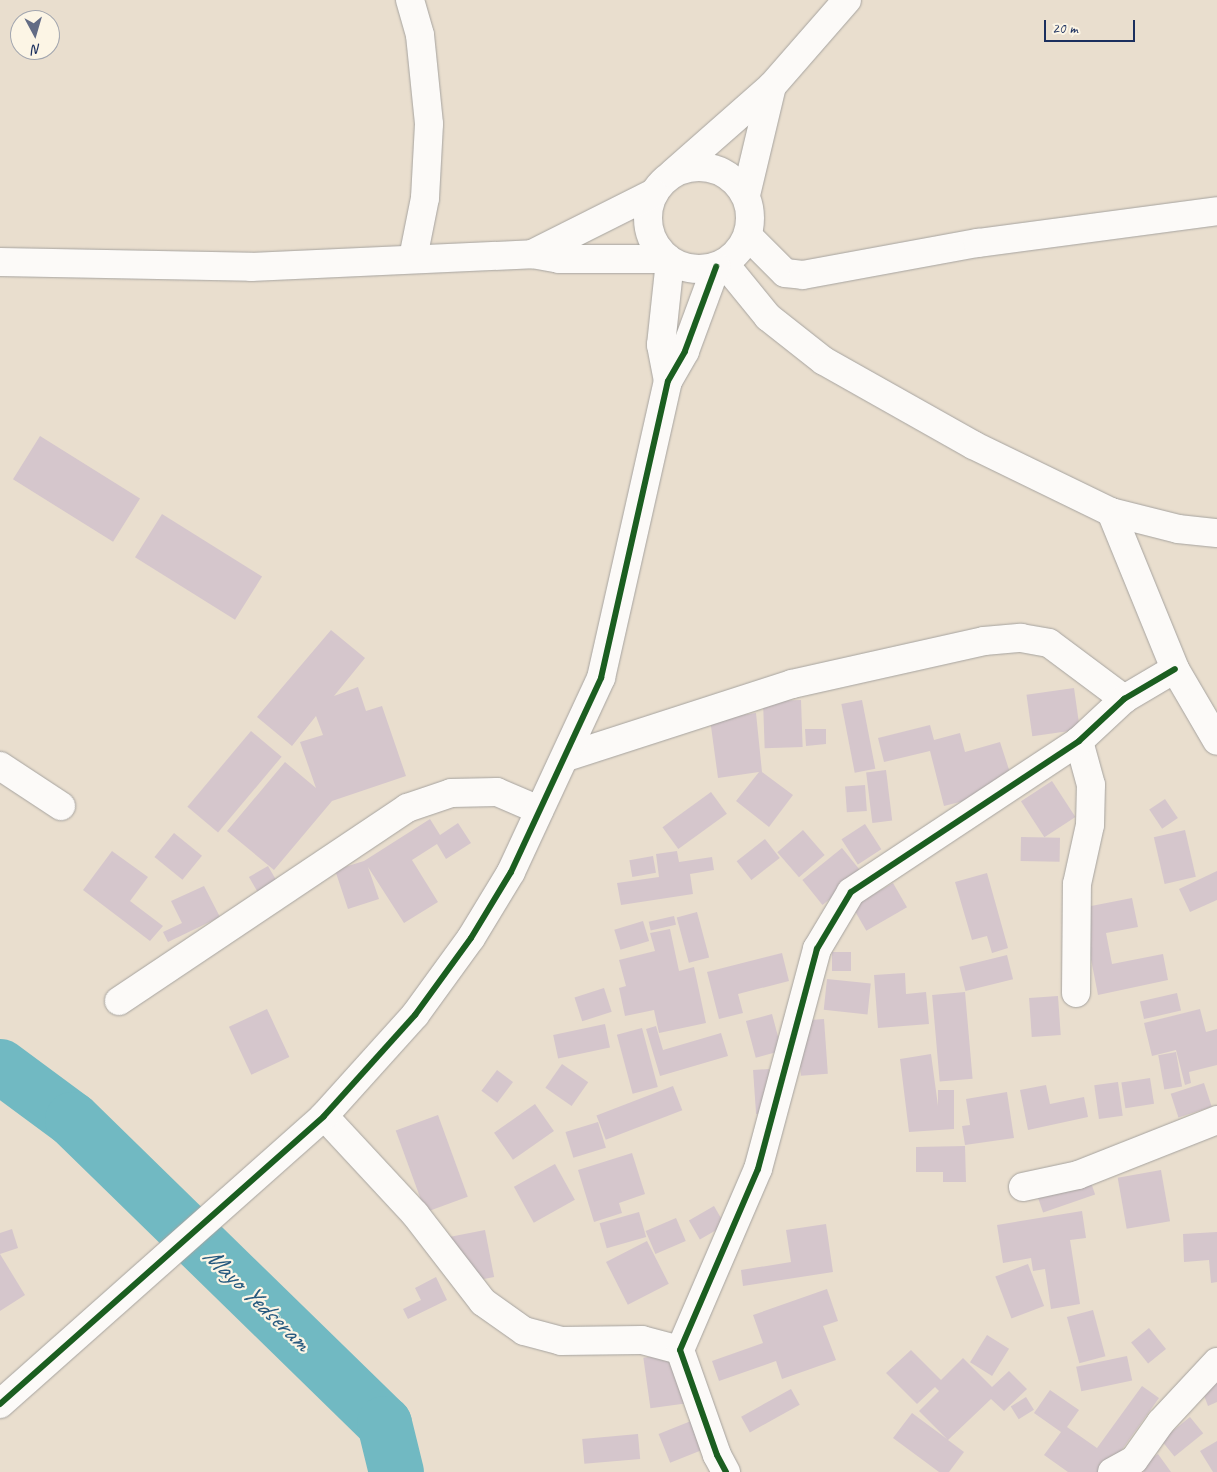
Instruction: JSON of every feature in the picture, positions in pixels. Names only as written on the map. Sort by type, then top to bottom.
[{"type":"street","points":[[410,0],[420,35],[429,124],[425,198],[413,258]]},
{"type":"street","points":[[720,265],[685,268],[669,260],[655,246],[648,229],[648,210],[663,184],[772,86],[847,0]]},
{"type":"street","points":[[746,196],[772,86]]},
{"type":"street","points":[[0,1404],[324,1116],[416,1014],[471,938],[511,872],[566,757],[601,678],[668,381],[685,351],[720,265],[742,247],[748,236],[751,216],[746,196],[736,182],[722,172],[705,167],[688,168],[663,184],[532,254]]},
{"type":"street","points":[[748,236],[785,273],[803,275],[978,243],[1217,211]]},
{"type":"street","points":[[0,262],[251,267],[413,258],[532,254],[559,259],[669,260]]},
{"type":"street","points":[[668,381],[661,345],[669,260]]},
{"type":"street","points":[[720,265],[768,317],[824,361],[973,445],[1111,512],[1178,529],[1217,533]]},
{"type":"street","points":[[1111,512],[1175,669],[1217,741]]},
{"type":"street","points":[[566,757],[792,684],[984,641],[1021,638],[1049,643],[1124,700]]},
{"type":"street","points":[[726,1472],[680,1350],[758,1169],[817,950],[852,892],[1079,741],[1124,700],[1175,669]]},
{"type":"street","points":[[1076,993],[1077,884],[1090,825],[1090,785],[1079,741]]},
{"type":"street","points":[[0,766],[60,806]]},
{"type":"street","points":[[119,1001],[407,808],[451,793],[497,792],[539,810]]},
{"type":"street","points":[[324,1116],[415,1214],[483,1302],[524,1331],[561,1341],[642,1340],[680,1350]]},
{"type":"street","points":[[1023,1187],[1078,1175],[1217,1120]]},
{"type":"street","points":[[1112,1472],[1134,1460],[1161,1422],[1217,1362]]},
{"type":"building","points":[[40,436],[140,499],[113,542],[13,479]]},
{"type":"building","points":[[162,514],[262,577],[235,620],[135,557]]},
{"type":"building","points":[[331,630],[365,658],[334,696],[358,687],[366,711],[382,706],[406,776],[332,801],[274,870],[227,831],[285,762],[316,788],[300,742],[323,735],[316,716],[292,746],[257,717]]},
{"type":"building","points":[[1074,688],[1080,730],[1032,736],[1026,695]]},
{"type":"building","points":[[801,700],[803,747],[765,748],[763,701]]},
{"type":"building","points":[[862,700],[875,769],[855,773],[841,704]]},
{"type":"building","points":[[756,713],[762,772],[793,795],[769,827],[736,801],[759,772],[718,778],[710,719]]},
{"type":"building","points":[[930,725],[934,740],[960,733],[965,752],[1000,742],[1015,788],[944,806],[930,751],[884,762],[878,738]]},
{"type":"building","points":[[805,729],[826,729],[826,744],[806,746]]},
{"type":"building","points":[[251,731],[282,757],[218,833],[187,807]]},
{"type":"building","points":[[886,770],[892,821],[872,823],[866,772]]},
{"type":"building","points":[[1052,781],[1075,817],[1044,837],[1021,801]]},
{"type":"building","points":[[865,785],[867,811],[847,812],[845,786]]},
{"type":"building","points":[[711,792],[727,814],[678,849],[662,827]]},
{"type":"building","points":[[1165,799],[1178,818],[1162,829],[1149,810]]},
{"type":"building","points":[[430,819],[440,835],[458,823],[471,843],[446,859],[437,844],[412,860],[438,902],[404,923],[368,867],[379,899],[348,909],[335,870],[364,861]]},
{"type":"building","points":[[865,824],[881,849],[858,864],[842,839]]},
{"type":"building","points":[[803,830],[825,855],[799,877],[777,852]]},
{"type":"building","points":[[1185,830],[1196,877],[1165,884],[1154,837]]},
{"type":"building","points":[[174,833],[202,856],[182,880],[154,857]]},
{"type":"building","points":[[1021,837],[1060,838],[1060,862],[1021,861]]},
{"type":"building","points":[[765,839],[780,858],[751,880],[737,861]]},
{"type":"building","points":[[842,848],[862,873],[823,905],[802,880]]},
{"type":"building","points":[[112,851],[148,877],[130,901],[163,926],[150,941],[83,890]]},
{"type":"building","points":[[677,851],[679,862],[712,857],[714,870],[690,874],[693,894],[621,905],[617,883],[659,877],[656,854]]},
{"type":"building","points":[[653,856],[656,873],[632,877],[629,860]]},
{"type":"building","points":[[268,866],[282,890],[263,901],[249,877]]},
{"type":"building","points":[[1217,871],[1217,900],[1190,912],[1179,889]]},
{"type":"building","points":[[987,873],[1008,948],[992,953],[987,936],[972,940],[955,882]]},
{"type":"building","points":[[893,883],[907,907],[866,931],[852,906]]},
{"type":"building","points":[[204,886],[220,917],[168,942],[163,932],[182,923],[171,901]]},
{"type":"building","points":[[1132,898],[1138,927],[1106,933],[1112,964],[1163,954],[1168,980],[1098,995],[1081,908]]},
{"type":"building","points":[[697,912],[709,957],[689,963],[677,917]]},
{"type":"building","points":[[674,916],[676,925],[651,931],[649,922]]},
{"type":"building","points":[[643,921],[649,941],[620,950],[614,930]]},
{"type":"building","points":[[670,929],[679,971],[694,967],[706,1023],[659,1033],[654,1010],[625,1016],[619,988],[626,986],[619,960],[655,951],[650,933]]},
{"type":"building","points":[[832,952],[851,952],[851,971],[832,971]]},
{"type":"building","points":[[782,953],[789,981],[738,994],[743,1013],[719,1019],[707,972]]},
{"type":"building","points":[[1007,955],[1013,979],[966,991],[959,967]]},
{"type":"building","points":[[905,973],[906,994],[926,992],[929,1024],[878,1028],[874,975]]},
{"type":"building","points":[[827,979],[871,984],[868,1014],[824,1010]]},
{"type":"building","points":[[604,988],[612,1012],[582,1021],[575,998]]},
{"type":"building","points":[[965,992],[973,1079],[940,1082],[932,995]]},
{"type":"building","points":[[1177,993],[1181,1011],[1144,1019],[1140,1002]]},
{"type":"building","points":[[1058,996],[1061,1035],[1032,1037],[1029,998]]},
{"type":"building","points":[[267,1009],[289,1057],[251,1075],[229,1027]]},
{"type":"building","points":[[1200,1009],[1206,1032],[1217,1029],[1217,1065],[1189,1072],[1191,1083],[1185,1085],[1176,1050],[1152,1056],[1144,1023]]},
{"type":"building","points":[[772,1014],[782,1051],[756,1058],[746,1021]]},
{"type":"building","points":[[824,1019],[828,1074],[801,1076],[797,1021]]},
{"type":"building","points":[[605,1024],[610,1047],[558,1058],[553,1035]]},
{"type":"building","points":[[656,1026],[663,1050],[721,1033],[728,1056],[660,1076],[646,1029]]},
{"type":"building","points":[[642,1028],[658,1087],[633,1094],[617,1035]]},
{"type":"building","points":[[1176,1052],[1182,1086],[1164,1090],[1158,1055]]},
{"type":"building","points":[[931,1054],[938,1106],[938,1090],[954,1090],[954,1129],[909,1132],[900,1059]]},
{"type":"building","points":[[562,1064],[588,1082],[572,1106],[545,1088]]},
{"type":"building","points":[[769,1069],[772,1113],[756,1114],[753,1070]]},
{"type":"building","points":[[497,1070],[513,1082],[497,1103],[481,1091]]},
{"type":"building","points":[[1150,1078],[1154,1104],[1125,1108],[1121,1083]]},
{"type":"building","points":[[1118,1082],[1123,1116],[1099,1119],[1094,1085]]},
{"type":"building","points":[[1204,1083],[1212,1107],[1178,1118],[1171,1094]]},
{"type":"building","points":[[1046,1085],[1050,1104],[1084,1097],[1088,1117],[1028,1130],[1020,1090]]},
{"type":"building","points":[[673,1086],[682,1110],[606,1140],[596,1115]]},
{"type":"building","points":[[1007,1092],[1014,1138],[965,1145],[962,1126],[970,1125],[966,1099]]},
{"type":"building","points":[[535,1104],[554,1131],[513,1160],[494,1133]]},
{"type":"building","points":[[438,1115],[468,1197],[425,1212],[396,1130]]},
{"type":"building","points":[[598,1122],[606,1148],[573,1158],[565,1132]]},
{"type":"building","points":[[965,1146],[966,1182],[943,1182],[943,1172],[916,1172],[916,1147]]},
{"type":"building","points":[[632,1153],[645,1194],[619,1203],[622,1213],[594,1222],[578,1170]]},
{"type":"building","points":[[555,1164],[575,1200],[534,1223],[514,1187]]},
{"type":"building","points":[[1086,1168],[1095,1194],[1043,1212],[1034,1186]]},
{"type":"building","points":[[1161,1170],[1170,1221],[1127,1229],[1118,1178]]},
{"type":"building","points":[[714,1206],[725,1225],[700,1240],[689,1220]]},
{"type":"building","points":[[1082,1211],[1086,1238],[1070,1240],[1080,1304],[1051,1309],[1045,1269],[1033,1271],[1031,1258],[1003,1263],[997,1225]]},
{"type":"building","points":[[639,1212],[646,1237],[607,1248],[600,1223]]},
{"type":"building","points":[[676,1218],[686,1241],[655,1254],[646,1231]]},
{"type":"building","points":[[826,1224],[833,1272],[743,1286],[741,1270],[791,1262],[786,1230]]},
{"type":"building","points":[[12,1229],[18,1248],[0,1254],[0,1233]]},
{"type":"building","points":[[485,1230],[494,1277],[452,1285],[443,1238]]},
{"type":"building","points":[[1217,1232],[1217,1282],[1211,1283],[1209,1260],[1184,1262],[1183,1234]]},
{"type":"building","points":[[647,1241],[669,1284],[628,1305],[606,1262]]},
{"type":"building","points":[[0,1254],[25,1295],[0,1311]]},
{"type":"building","points":[[1028,1264],[1044,1306],[1011,1319],[995,1277]]},
{"type":"building","points":[[436,1277],[447,1300],[408,1319],[403,1309],[421,1300],[415,1288]]},
{"type":"building","points":[[827,1289],[838,1321],[823,1326],[836,1360],[782,1379],[776,1361],[719,1381],[712,1361],[763,1343],[753,1315]]},
{"type":"building","points":[[1093,1310],[1105,1356],[1079,1363],[1067,1317]]},
{"type":"building","points":[[1149,1328],[1166,1349],[1148,1363],[1131,1342]]},
{"type":"building","points":[[987,1335],[1009,1349],[992,1376],[970,1362]]},
{"type":"building","points":[[911,1350],[941,1380],[963,1358],[992,1387],[1009,1371],[1027,1389],[1004,1411],[991,1399],[948,1440],[964,1452],[949,1472],[939,1472],[893,1438],[912,1413],[947,1439],[919,1411],[939,1391],[935,1387],[917,1404],[886,1373]]},
{"type":"building","points":[[678,1353],[685,1404],[650,1408],[643,1358]]},
{"type":"building","points":[[1127,1356],[1132,1380],[1081,1391],[1076,1367]]},
{"type":"building","points":[[1217,1378],[1217,1402],[1208,1406],[1200,1385]]},
{"type":"building","points":[[1142,1386],[1159,1398],[1106,1472],[1068,1472],[1044,1455],[1061,1432],[1034,1413],[1050,1390],[1079,1410],[1067,1427],[1097,1448]]},
{"type":"building","points":[[791,1389],[800,1405],[750,1432],[741,1417]]},
{"type":"building","points":[[1026,1397],[1034,1410],[1019,1419],[1011,1407]]},
{"type":"building","points":[[1190,1417],[1203,1433],[1174,1457],[1161,1440]]},
{"type":"building","points":[[691,1421],[703,1450],[670,1463],[659,1434]]},
{"type":"building","points":[[638,1434],[640,1459],[584,1464],[582,1439]]},
{"type":"building","points":[[1217,1441],[1217,1472],[1213,1472],[1200,1451]]},
{"type":"building","points":[[1158,1454],[1171,1472],[1144,1472],[1140,1466]]},
{"type":"waterway","name":"Mayo Yedseram","points":[[0,1066],[72,1119],[384,1423],[396,1472]]},
{"type":"cycle path","points":[[0,1404],[324,1116],[415,1015],[471,938],[511,872],[601,678],[668,381],[685,351],[716,267]]},
{"type":"cycle path","points":[[726,1472],[717,1455],[680,1350],[758,1169],[817,949],[851,892],[1079,741],[1124,699],[1175,669]]}]
